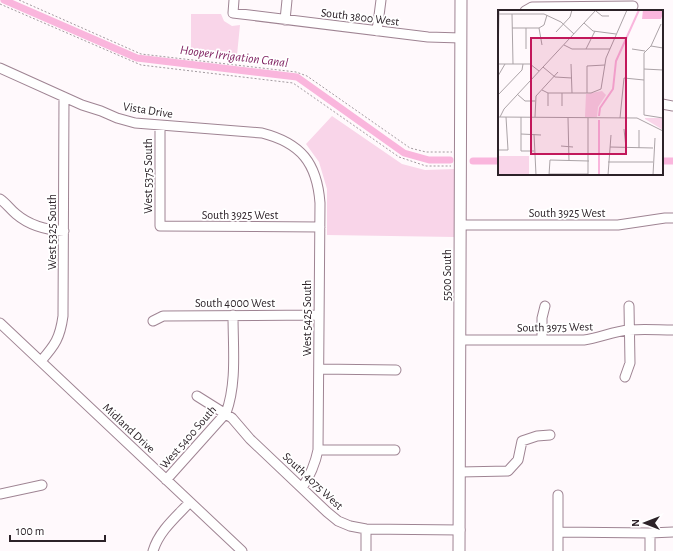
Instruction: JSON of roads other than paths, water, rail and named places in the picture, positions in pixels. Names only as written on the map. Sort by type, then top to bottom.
[{"type":"main road","name":"5500 South","points":[[460,551],[461,0]]},
{"type":"street","name":"South 3800 West","points":[[234,0],[233,13],[428,38],[461,38]]},
{"type":"street","points":[[285,20],[288,0]]},
{"type":"street","points":[[377,31],[381,0]]},
{"type":"street","points":[[527,10],[532,7],[633,6]]},
{"type":"street","name":"Vista Drive","points":[[0,68],[82,105],[117,118],[160,125],[262,133],[288,142],[298,149]]},
{"type":"street","name":"West 5325 South","points":[[41,361],[55,345],[61,331],[63,316],[64,97]]},
{"type":"street","points":[[663,104],[673,106]]},
{"type":"street","name":"West 5375 South","points":[[160,125],[160,226]]},
{"type":"street","name":"West 5425 South","points":[[298,149],[308,160],[319,188],[320,227],[318,450],[316,463],[311,476],[302,488]]},
{"type":"street","points":[[0,199],[26,222],[39,228],[64,231]]},
{"type":"street","name":"South 3925 West","points":[[461,224],[618,226],[673,218]]},
{"type":"street","name":"South 3925 West","points":[[160,226],[320,227]]},
{"type":"street","points":[[542,340],[542,318],[545,306]]},
{"type":"street","points":[[625,378],[630,363],[629,306]]},
{"type":"street","name":"West 5400 South","points":[[166,480],[226,414],[231,400],[232,388],[233,315]]},
{"type":"street","name":"South 4000 West","points":[[153,321],[163,316],[319,315]]},
{"type":"street","name":"Midland Drive","points":[[0,323],[242,551]]},
{"type":"street","name":"South 3975 West","points":[[460,340],[584,340],[629,330],[673,330]]},
{"type":"street","points":[[319,370],[396,370]]},
{"type":"street","name":"South 4075 West","points":[[197,396],[226,414],[338,521],[350,526],[366,529],[460,530]]},
{"type":"street","points":[[460,472],[508,471],[518,460],[522,441],[537,436],[550,434]]},
{"type":"street","points":[[318,450],[395,450]]},
{"type":"street","points":[[0,494],[42,485]]},
{"type":"street","points":[[558,495],[558,551]]},
{"type":"street","points":[[153,551],[162,532],[190,502]]},
{"type":"street","points":[[366,529],[366,551]]},
{"type":"street","points":[[558,532],[673,532]]},
{"type":"street","points":[[650,533],[650,551]]},
{"type":"waterway","name":"Hooper Irrigation Canal","points":[[4,0],[137,58],[297,77],[404,153],[429,160],[450,160]]},
{"type":"waterway","name":"Hooper Irrigation Canal","points":[[473,161],[498,161]]},
{"type":"waterway","name":"Hooper Irrigation Canal","points":[[663,161],[673,161]]}]
